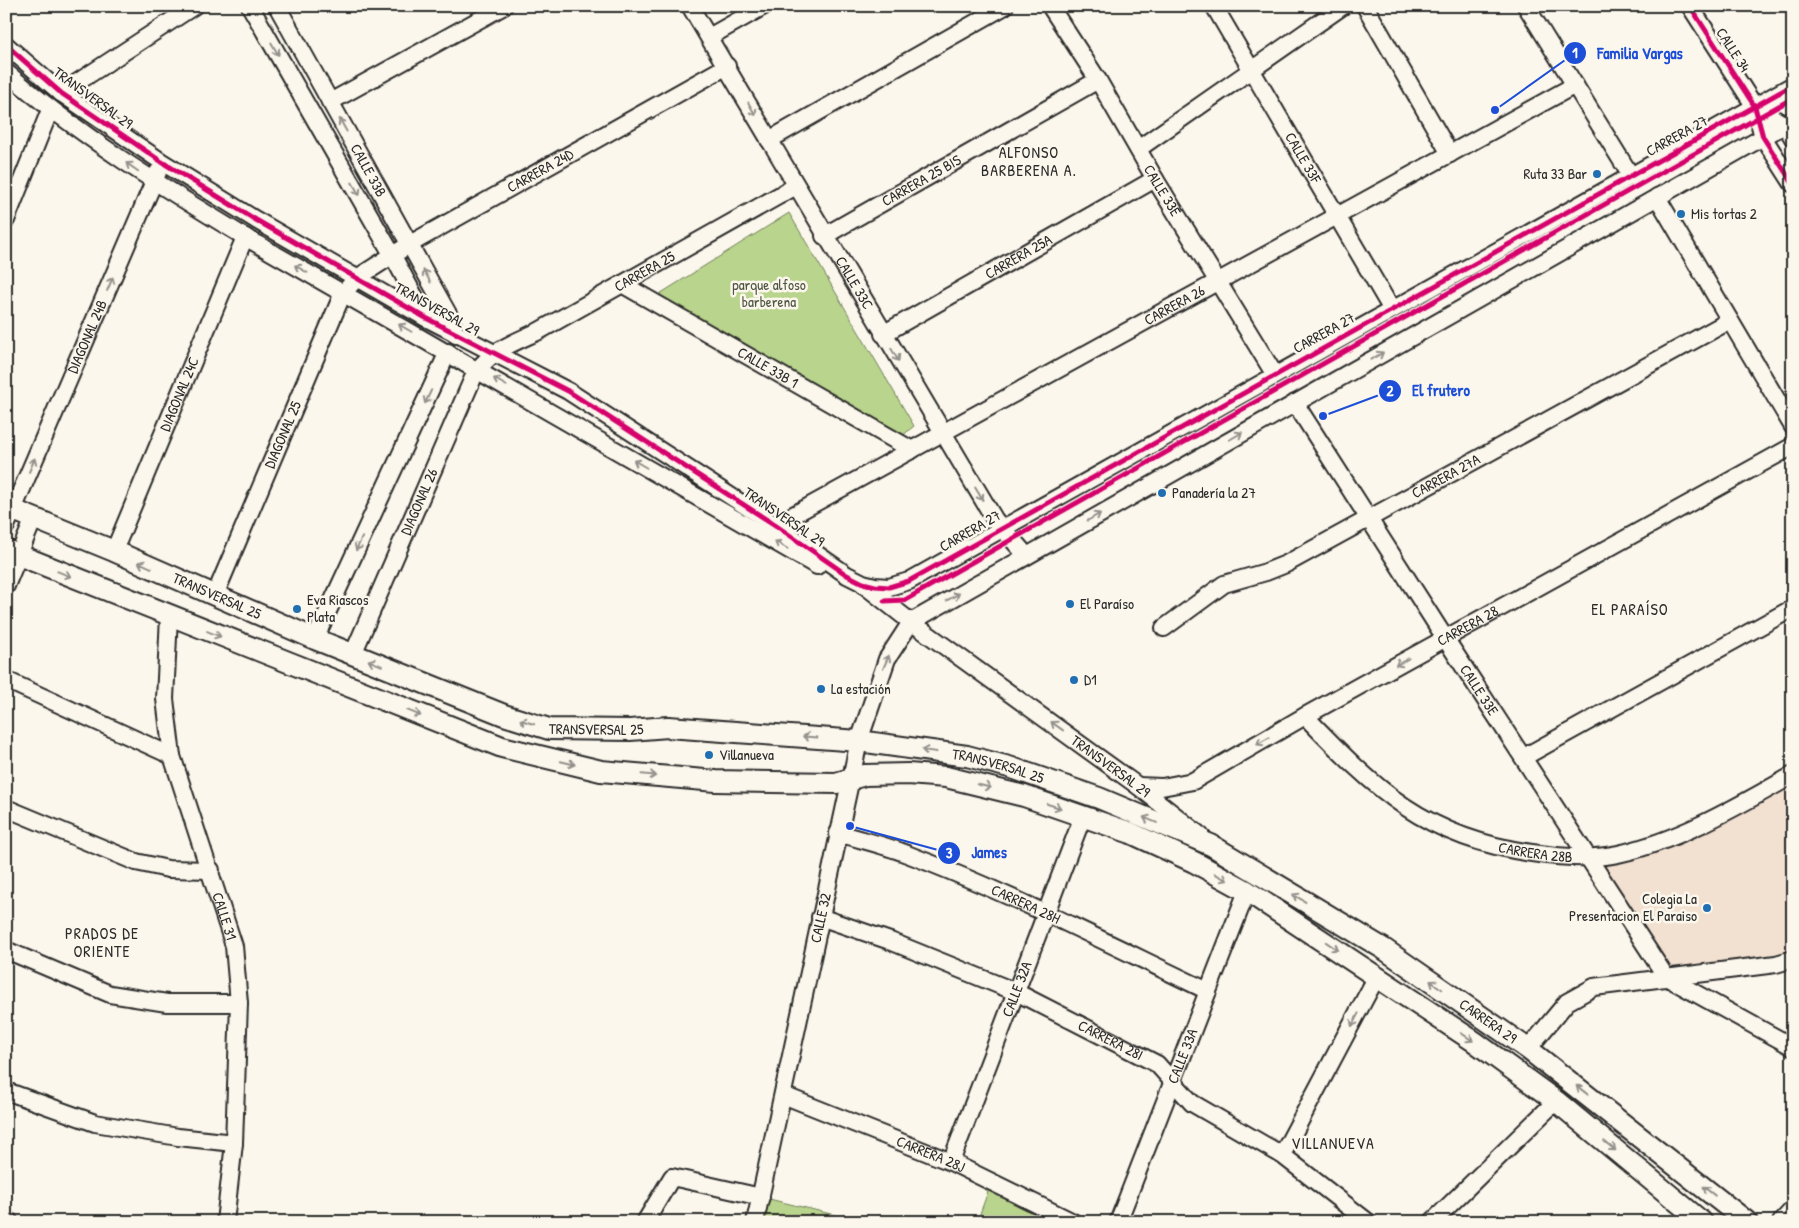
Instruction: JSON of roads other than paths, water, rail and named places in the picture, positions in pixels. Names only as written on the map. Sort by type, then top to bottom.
[{"type":"main road","name":"TRANSVERSAL 25","points":[[9,514],[34,518],[315,639],[504,715],[549,729],[630,730],[668,727],[859,741],[967,756],[1010,767],[1099,798],[1212,845]]},
{"type":"main road","name":"TRANSVERSAL 25","points":[[13,552],[169,616],[502,747],[601,771],[716,781],[836,783],[850,781],[865,775],[946,777],[1024,796],[1084,816],[1131,833],[1194,862]]},
{"type":"main road","name":"CARRERA 29","points":[[1212,845],[1384,949],[1528,1049],[1747,1222]]},
{"type":"main road","name":"CARRERA 29","points":[[1194,862],[1247,891],[1475,1042],[1556,1101],[1690,1218]]},
{"type":"street","points":[[61,93],[194,6]]},
{"type":"street","name":"CALLE 33B","points":[[250,6],[394,256],[426,318]]},
{"type":"street","name":"CALLE 33B","points":[[277,6],[410,244],[455,327],[456,335]]},
{"type":"street","points":[[330,102],[504,6]]},
{"type":"street","name":"CALLE 33C","points":[[690,6],[728,66],[882,334],[995,520],[1026,556]]},
{"type":"street","points":[[709,36],[764,6]]},
{"type":"street","points":[[770,140],[1005,6]]},
{"type":"street","name":"CALLE 33E","points":[[1050,6],[1098,80],[1155,179],[1275,375]]},
{"type":"street","name":"CALLE 33F","points":[[1214,6],[1392,310]]},
{"type":"street","points":[[1138,149],[1343,6]]},
{"type":"street","points":[[1365,6],[1450,154]]},
{"type":"street","points":[[1526,6],[1631,176]]},
{"type":"street","name":"CALLE 34","points":[[1690,6],[1755,107],[1763,137],[1793,184]]},
{"type":"street","name":"TRANSVERSAL 29","points":[[6,45],[61,93],[162,162],[256,220],[456,335],[568,391],[863,583],[911,622],[1138,786],[1212,845]]},
{"type":"street","name":"CARRERA 24D","points":[[357,278],[410,244],[728,66]]},
{"type":"street","name":"TRANSVERSAL 29","points":[[6,72],[50,110],[153,182],[245,238],[448,352],[843,581],[863,583]]},
{"type":"street","name":"CARRERA 25 BIS","points":[[824,236],[1098,80]]},
{"type":"street","name":"CARRERA 26","points":[[775,525],[1575,85]]},
{"type":"street","name":"CARRERA 27","points":[[863,583],[889,586],[908,581],[1793,85]]},
{"type":"street","name":"CALLE 34","points":[[1755,107],[1790,128]]},
{"type":"street","points":[[6,220],[50,110]]},
{"type":"street","points":[[911,622],[1763,137],[1790,128]]},
{"type":"street","name":"DIAGONAL 24B","points":[[9,514],[162,162]]},
{"type":"street","name":"CARRERA 25A","points":[[882,334],[1155,179]]},
{"type":"street","name":"CARRERA 25","points":[[492,354],[622,284],[796,186]]},
{"type":"street","points":[[1657,198],[1793,427]]},
{"type":"street","name":"DIAGONAL 24C","points":[[114,551],[245,238]]},
{"type":"street","name":"DIAGONAL 25","points":[[214,595],[343,293],[357,278]]},
{"type":"street","name":"CALLE 33B 1","points":[[622,284],[912,450]]},
{"type":"street","name":"CARRERA 27A","points":[[1164,628],[1224,584],[1286,564],[1370,520],[1729,321]]},
{"type":"street","points":[[315,639],[448,352]]},
{"type":"street","name":"DIAGONAL 26","points":[[353,654],[477,369],[492,354]]},
{"type":"street","name":"CALLE 33E","points":[[1295,403],[1445,638],[1666,977]]},
{"type":"street","name":"CARRERA 28","points":[[1138,786],[1162,787],[1193,781],[1305,716],[1793,446]]},
{"type":"street","points":[[6,586],[13,552],[34,518]]},
{"type":"street","points":[[1524,758],[1793,608]]},
{"type":"street","name":"CALLE 31","points":[[169,616],[165,699],[172,756],[211,870],[234,946],[240,1004],[234,1143],[225,1222]]},
{"type":"street","name":"CALLE 32","points":[[755,1222],[859,741],[886,659],[911,622]]},
{"type":"street","points":[[6,680],[172,756]]},
{"type":"street","name":"CARRERA 28B","points":[[1305,716],[1380,790],[1412,812],[1451,833],[1521,852],[1589,857],[1618,854],[1661,841],[1723,814],[1793,775]]},
{"type":"street","points":[[6,808],[136,862],[168,869],[211,870]]},
{"type":"street","name":"CALLE 32A","points":[[951,1162],[1084,816]]},
{"type":"street","name":"CARRERA 28H","points":[[838,833],[906,853],[1046,914],[1208,991]]},
{"type":"street","name":"CALLE 33A","points":[[1118,1222],[1247,891]]},
{"type":"street","name":"CARRERA 28I","points":[[820,917],[890,941],[1016,992],[1157,1064],[1192,1103],[1282,1155],[1368,1222]]},
{"type":"street","points":[[6,950],[110,994],[167,1003],[240,1004]]},
{"type":"street","points":[[1528,1049],[1567,1002],[1585,990],[1611,984],[1776,964],[1793,959]]},
{"type":"street","points":[[1282,1155],[1377,976]]},
{"type":"street","points":[[1666,977],[1793,1047]]},
{"type":"street","points":[[6,1090],[95,1123],[178,1137],[234,1143]]},
{"type":"street","name":"CARRERA 28J","points":[[783,1095],[951,1162],[1073,1222]]},
{"type":"street","points":[[1432,1222],[1556,1101]]},
{"type":"street","points":[[645,1222],[672,1177],[761,1197]]},
{"type":"street","points":[[1781,1222],[1793,1209]]},
{"type":"street","points":[[6,1220],[10,1222]]},
{"type":"place","name":"Familia Vargas","points":[[1495,110]]},
{"type":"place","name":"Ruta 33 Bar","points":[[1597,174]]},
{"type":"place","name":"Mis tortas 2","points":[[1681,214]]},
{"type":"place","name":"El frutero","points":[[1323,416]]},
{"type":"place","name":"Panadería la 27","points":[[1162,493]]},
{"type":"place","name":"El Paraíso","points":[[1070,604]]},
{"type":"place","name":"Eva Riascos Plata","points":[[297,609]]},
{"type":"place","name":"D1","points":[[1074,680]]},
{"type":"place","name":"La estación","points":[[821,689]]},
{"type":"place","name":"Villanueva","points":[[709,755]]},
{"type":"place","name":"James","points":[[850,826]]},
{"type":"place","name":"Colegia La Presentacion El Paraiso","points":[[1707,908]]},
{"type":"district","name":"ALFONSO BARBERENA A.","points":[[1029,161]]},
{"type":"district","name":"EL PARAÍSO","points":[[1630,609]]},
{"type":"district","name":"PRADOS DE ORIENTE","points":[[102,942]]},
{"type":"district","name":"VILLANUEVA","points":[[1333,1143]]},
{"type":"park label","name":"parque alfoso barberena","points":[[769,294]]}]
